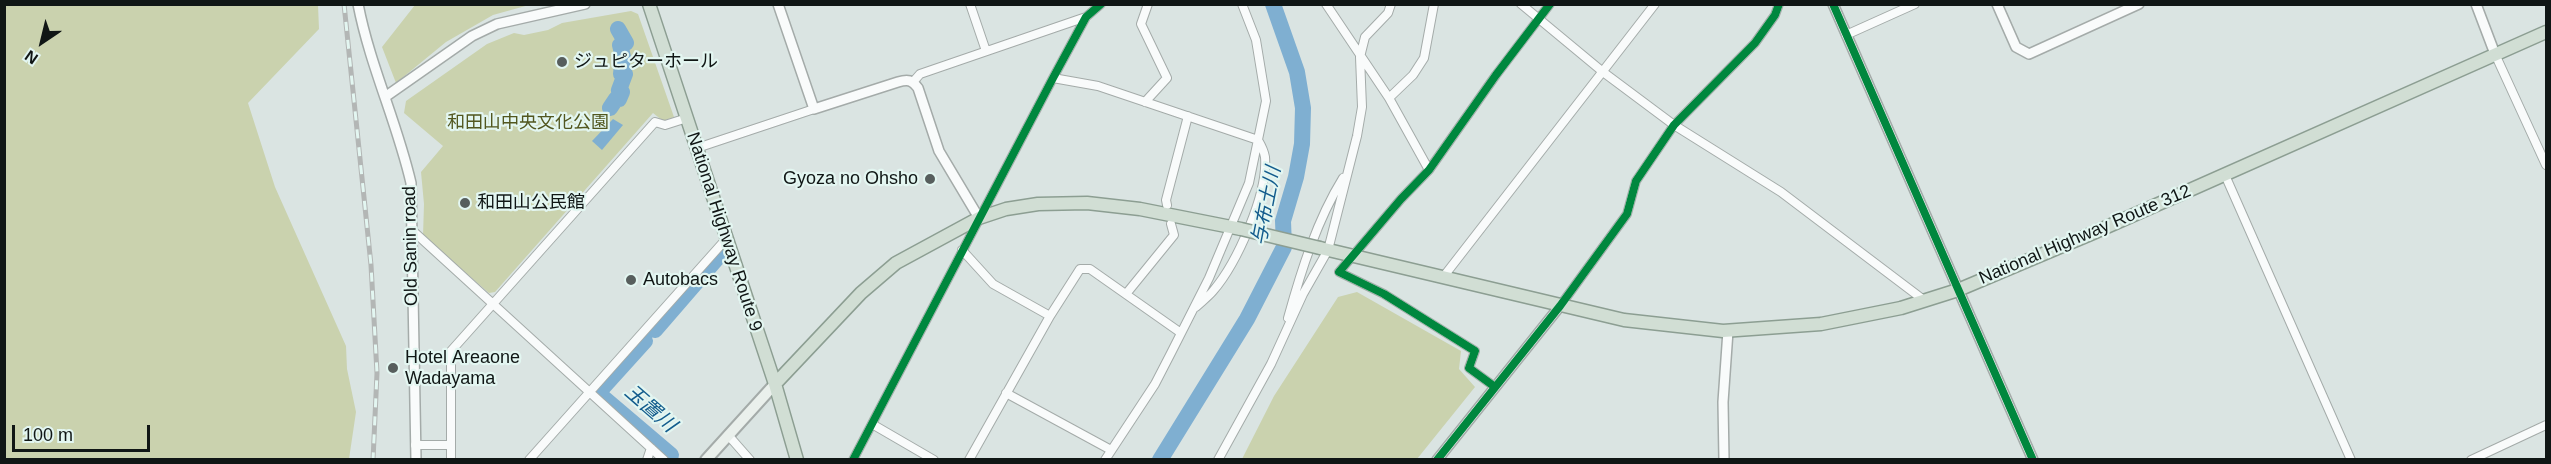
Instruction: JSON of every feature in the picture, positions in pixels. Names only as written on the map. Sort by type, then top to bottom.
[{"type":"highway","name":"National Highway Route 9","points":[[650,4],[775,384],[797,459]]},
{"type":"highway","name":"National Highway Route 312","points":[[775,384],[861,293],[896,263],[979,218],[1006,209],[1038,204],[1087,203],[1140,209],[1354,255],[1624,320],[1728,331],[1821,324],[1926,302],[1958,290],[2547,32]]},
{"type":"main road","points":[[706,459],[775,384]]},
{"type":"street","name":"Old Sanin road","points":[[358,4],[367,47],[401,144],[411,183],[416,459]]},
{"type":"street","points":[[385,97],[472,36],[488,28],[585,4]]},
{"type":"street","points":[[778,4],[813,109]]},
{"type":"street","points":[[970,4],[986,51]]},
{"type":"street","points":[[1145,102],[1167,78],[1141,24],[1148,4]]},
{"type":"street","points":[[1105,459],[1155,384],[1235,228],[1249,183],[1266,101],[1256,40],[1242,4]]},
{"type":"street","points":[[1326,4],[1389,98],[1429,170]]},
{"type":"street","points":[[1218,459],[1271,364],[1324,249],[1347,172],[1362,107],[1360,57],[1365,37],[1388,13],[1391,4]]},
{"type":"street","points":[[1389,98],[1413,75],[1424,58],[1434,4]]},
{"type":"street","points":[[1521,4],[1603,72],[1674,125],[1781,192],[1926,302]]},
{"type":"street","points":[[1495,387],[1469,368],[1475,351],[1384,294],[1339,272],[1401,199],[1429,170],[1550,4]]},
{"type":"street","points":[[1444,276],[1655,4]]},
{"type":"street","points":[[1437,459],[1560,306],[1627,214],[1636,181],[1674,125],[1755,43],[1775,15],[1779,4]]},
{"type":"street","points":[[1833,4],[2033,459]]},
{"type":"street","points":[[1846,35],[1915,4]]},
{"type":"street","points":[[1997,4],[2016,47],[2029,54],[2139,4]]},
{"type":"street","points":[[2476,4],[2495,54],[2547,165]]},
{"type":"street","points":[[854,459],[1053,78],[1086,17],[1097,6]]},
{"type":"street","points":[[913,82],[920,74],[1086,17]]},
{"type":"street","points":[[1053,78],[1098,86],[1258,140],[1265,156],[1263,178],[1251,221],[1226,272],[1213,292],[1192,311]]},
{"type":"street","points":[[697,148],[906,80],[913,82],[918,88],[939,151],[979,218]]},
{"type":"street","points":[[1167,206],[1166,201],[1188,116]]},
{"type":"street","points":[[452,459],[451,351],[655,122],[665,125],[687,118]]},
{"type":"street","points":[[1283,336],[1299,279],[1332,196],[1347,172]]},
{"type":"street","points":[[2224,175],[2351,459]]},
{"type":"street","points":[[1126,294],[1174,235],[1171,224]]},
{"type":"street","points":[[413,231],[664,459]]},
{"type":"street","points":[[529,459],[727,238]]},
{"type":"street","points":[[962,250],[993,284],[1050,316]]},
{"type":"street","points":[[969,459],[1050,316],[1080,269],[1090,269],[1181,333]]},
{"type":"street","points":[[1724,459],[1723,402],[1728,331]]},
{"type":"street","points":[[1006,393],[1111,450]]},
{"type":"street","points":[[872,424],[934,459]]},
{"type":"street","points":[[2471,459],[2547,425]]},
{"type":"street","points":[[728,435],[750,459]]},
{"type":"street","points":[[415,445],[451,445]]},
{"type":"street","points":[[647,459],[651,448]]},
{"type":"green space","points":[[4,5],[318,5],[319,29],[248,103],[275,187],[346,346],[347,369],[356,412],[349,459],[5,459]]},
{"type":"green space","points":[[415,5],[529,5],[493,15],[446,42],[396,83],[382,47]]},
{"type":"green space","name":"和田山中央文化公園","points":[[631,11],[638,14],[674,117],[663,121],[653,113],[495,292],[489,293],[423,236],[424,204],[421,172],[443,146],[404,113],[406,101],[487,44],[514,33],[524,35],[548,30],[562,23]]},
{"type":"green space","points":[[1357,292],[1461,351],[1459,369],[1475,387],[1417,459],[1242,459],[1274,396],[1338,297]]},
{"type":"water","points":[[613,119],[623,125],[602,150],[592,141]]},
{"type":"waterway","name":"与布土川","points":[[1160,460],[1247,319],[1284,247],[1283,221],[1296,177],[1302,144],[1303,108],[1297,72],[1273,4]]},
{"type":"waterway","points":[[610,108],[616,99],[619,99],[622,92],[619,90],[625,74],[621,74],[623,57],[620,45],[626,43],[618,29]]},
{"type":"waterway","name":"玉置川","points":[[655,330],[719,256]]},
{"type":"waterway","name":"玉置川","points":[[645,341],[598,393],[671,455]]},
{"type":"railway","points":[[344,4],[371,265],[377,373],[373,460]]},
{"type":"cycle path","points":[[853,460],[1086,17],[1101,4]]},
{"type":"cycle path","points":[[1495,387],[1469,368],[1475,351],[1384,294],[1339,272],[1401,199],[1429,170],[1496,75],[1550,4]]},
{"type":"cycle path","points":[[1437,460],[1560,306],[1627,214],[1636,181],[1674,125],[1755,43],[1775,15],[1779,4]]},
{"type":"cycle path","points":[[1833,4],[2033,460]]},
{"type":"place","name":"ジュピターホール","points":[[562,62]]},
{"type":"place","name":"Gyoza no Ohsho","points":[[930,179]]},
{"type":"place","name":"和田山公民館","points":[[465,203]]},
{"type":"place","name":"Autobacs","points":[[631,280]]},
{"type":"place","name":"Hotel Areaone Wadayama","points":[[393,368]]}]
